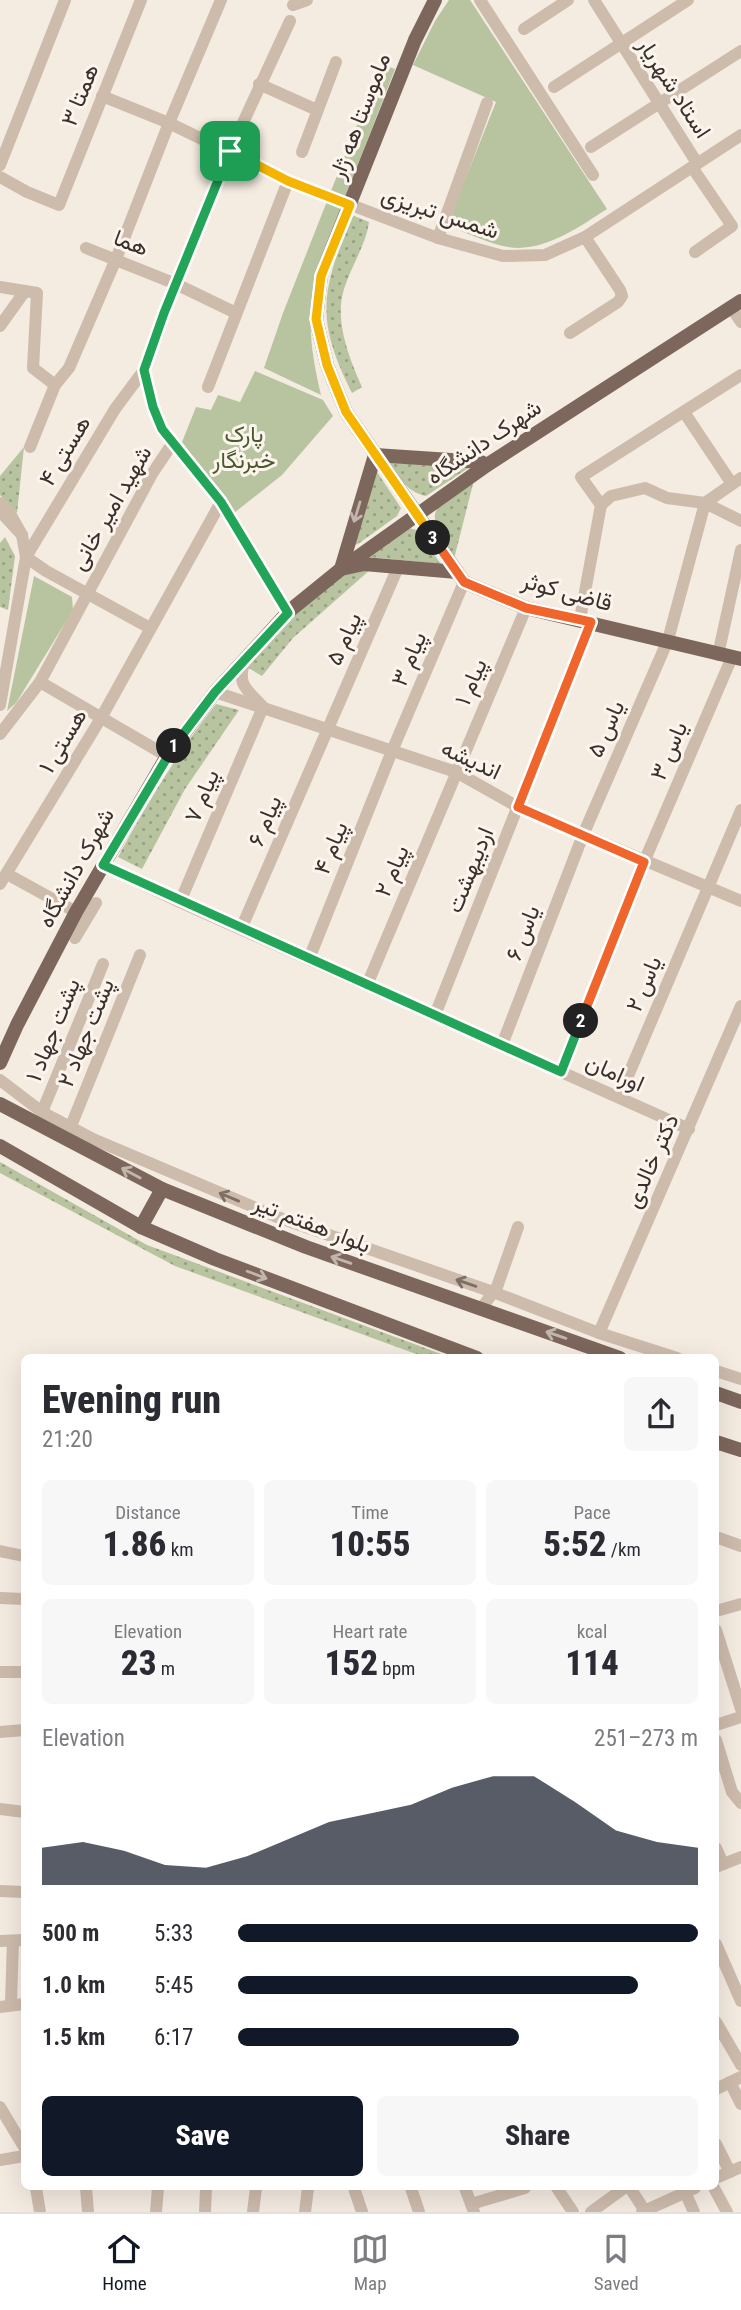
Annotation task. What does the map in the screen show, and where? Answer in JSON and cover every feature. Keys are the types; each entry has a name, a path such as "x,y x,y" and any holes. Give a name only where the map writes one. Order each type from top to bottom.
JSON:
{"main road":[{"name":"ماموستا هه ژار","path":"414,512 346,412 327,365 316,319 321,276 421,25 435,0"},
{"path":"341,565 375,455 484,463 741,292"},
{"name":"شهرک دانشگاه","path":"0,1063 74,911 103,865 164,754 286,610 341,565 484,463 736,304"},
{"path":"414,512 461,577"},
{"name":"قاضی کوثر","path":"341,565 399,565 461,577 526,608 731,657"},
{"path":"0,1044 18,1006 164,754 205,694 286,610"},
{"name":"بلوار هفتم تیر","path":"0,1104 162,1189 306,1247 609,1354"},
{"path":"0,1146 141,1227 215,1259 466,1354"},
{"path":"141,1227 162,1189"},
{"path":"719,1394 741,1402"},
{"path":"719,1443 741,1450"}],"street":[{"path":"0,165 65,0"},
{"name":"همتا ۳","path":"0,177 59,205 141,0"},
{"path":"30,447 55,385 69,368 116,259 221,0"},
{"path":"293,5 307,0"},
{"path":"480,0 593,175"},
{"path":"524,29 568,0"},
{"name":"استاد شهریار","path":"594,0 732,226 695,252"},
{"path":"554,87 688,0"},
{"name":"هستی ۴","path":"26,557 115,409 144,370 230,151 290,21"},
{"path":"591,147 741,51"},
{"path":"302,152 336,62"},
{"path":"259,84 317,110"},
{"name":"شمس تبریزی","path":"102,96 169,123 288,181 438,238 503,257 545,256 585,237 741,135"},
{"path":"438,238 487,103"},
{"path":"208,387 288,181"},
{"path":"570,334 618,302 621,296 620,290 585,237"},
{"name":"هما","path":"86,248 176,284 236,313"},
{"path":"0,287 37,293 33,368 55,385"},
{"path":"0,326 25,291"},
{"path":"736,304 741,322"},
{"path":"144,370 153,407 162,429 221,502 286,610"},
{"path":"741,375 581,477 601,505 611,496 645,488 667,498 705,503 741,521"},
{"path":"684,412 736,481 705,503"},
{"name":"شهید امیر خانی","path":"0,734 40,682 152,474 172,444"},
{"name":"هستی ۱","path":"2,879 101,718 221,502"},
{"path":"0,503 9,512 22,535 26,557 0,705"},
{"name":"یاس ۵","path":"583,835 668,640 705,503"},
{"name":"اردیبهشت","path":"435,1015 518,807 586,621 601,505"},
{"path":"0,511 22,535"},
{"name":"یاس ۳","path":"561,1072 644,862 731,657 741,550"},
{"path":"26,557 46,571 150,628"},
{"name":"پیام ۵","path":"327,730 399,565"},
{"name":"پیام ۳","path":"392,751 461,577"},
{"name":"پیام ۱","path":"456,772 526,608"},
{"path":"0,615 14,618"},
{"path":"245,660 240,676 242,684 263,707"},
{"path":"40,682 164,754"},
{"name":"اندیشه","path":"215,692 456,772 518,807 741,901"},
{"name":"پیام ۷","path":"180,902 263,707"},
{"name":"پیام ۶","path":"241,929 327,730"},
{"name":"پیام ۴","path":"309,959 392,751"},
{"name":"پیام ۲","path":"368,985 456,772"},
{"name":"یاس ۲","path":"619,1097 741,810"},
{"name":"یاس ۶","path":"502,1045 583,835"},
{"name":"اورامان","path":"103,865 180,902 689,1129"},
{"path":"2,879 74,911"},
{"path":"75,938 96,903"},
{"name":"پشت جهاد ۲","path":"71,1126 140,955"},
{"name":"پشت جهاد ۱","path":"42,1112 103,964"},
{"name":"دکتر خالدی","path":"599,1333 741,1006"},
{"path":"0,1080 42,1112 93,1139 276,1217 665,1354"},
{"path":"481,1309 493,1292 518,1227"},
{"path":"719,1372 741,1379"},
{"path":"719,1538 741,1546"},
{"path":"0,1551 21,1555"},
{"path":"0,1598 21,1599"},
{"path":"719,1601 737,1604"},
{"path":"719,1610 737,1604"},
{"path":"720,1658 741,1709"},
{"path":"0,1672 21,1672"},
{"path":"719,1724 741,1717"},
{"path":"0,1732 21,1730"},
{"path":"719,1748 741,1803"},
{"path":"0,1809 21,1812"},
{"path":"719,1865 741,1857"},
{"path":"0,1891 21,1892"},
{"path":"13,1941 17,2007"},
{"path":"719,1951 741,2001"},
{"path":"719,2027 741,2065"},
{"path":"725,2082 741,2104"},
{"path":"0,2107 21,2142"},
{"path":"719,2148 736,2170 719,2177"},
{"path":"0,2160 21,2156"},
{"path":"36,2190 40,2212"},
{"path":"86,2190 88,2212"},
{"path":"156,2212 158,2190"},
{"path":"205,2212 206,2190"},
{"path":"253,2212 256,2190"},
{"path":"305,2212 308,2190"},
{"path":"355,2190 362,2212"},
{"path":"412,2190 419,2212"},
{"path":"466,2190 472,2208 487,2193 510,2190"},
{"path":"558,2190 573,2212"},
{"path":"591,2212 621,2190"},
{"path":"632,2190 649,2211 690,2190 694,2212"},
{"path":"715,2190 727,2212"}],"green space":[{"path":"449,0 470,0 607,209 560,237 521,248 493,243 447,225 496,102 413,65"},
{"path":"381,64 395,69 320,262 313,297 312,344 321,395 264,368"},
{"path":"352,215 369,222 341,305 345,341 362,387 352,393 332,344 326,304 334,264"},
{"name":"پارک خبرنگار","path":"255,371 323,400 333,416 282,475 234,513 182,442 196,407 211,410 218,395 240,402"},
{"path":"24,447 17,513 0,495 0,476"},
{"path":"389,461 470,467 426,496 409,488"},
{"path":"375,469 401,508 397,516 358,544 351,546"},
{"path":"474,480 454,559 438,529 436,512 447,499"},
{"path":"409,528 416,530 441,564 369,557"},
{"path":"5,537 15,556 8,610 0,607 0,543"},
{"path":"371,569 293,638 262,676 247,667 279,630 347,570"},
{"path":"34,576 72,597 73,610 16,703 7,711"},
{"path":"216,704 239,710 185,789 142,869 118,857 164,778"},
{"path":"0,1162 147,1245 441,1354 416,1354 175,1266 0,1173"}],"route":[{"path":"230,151 288,181 350,205 321,276 316,319 327,365 346,412 464,582 526,608 591,622 518,807 644,862 561,1072 103,865 167,756 200,711 288,613 221,502 162,429 153,407 144,370 164,313 230,151"}]}
